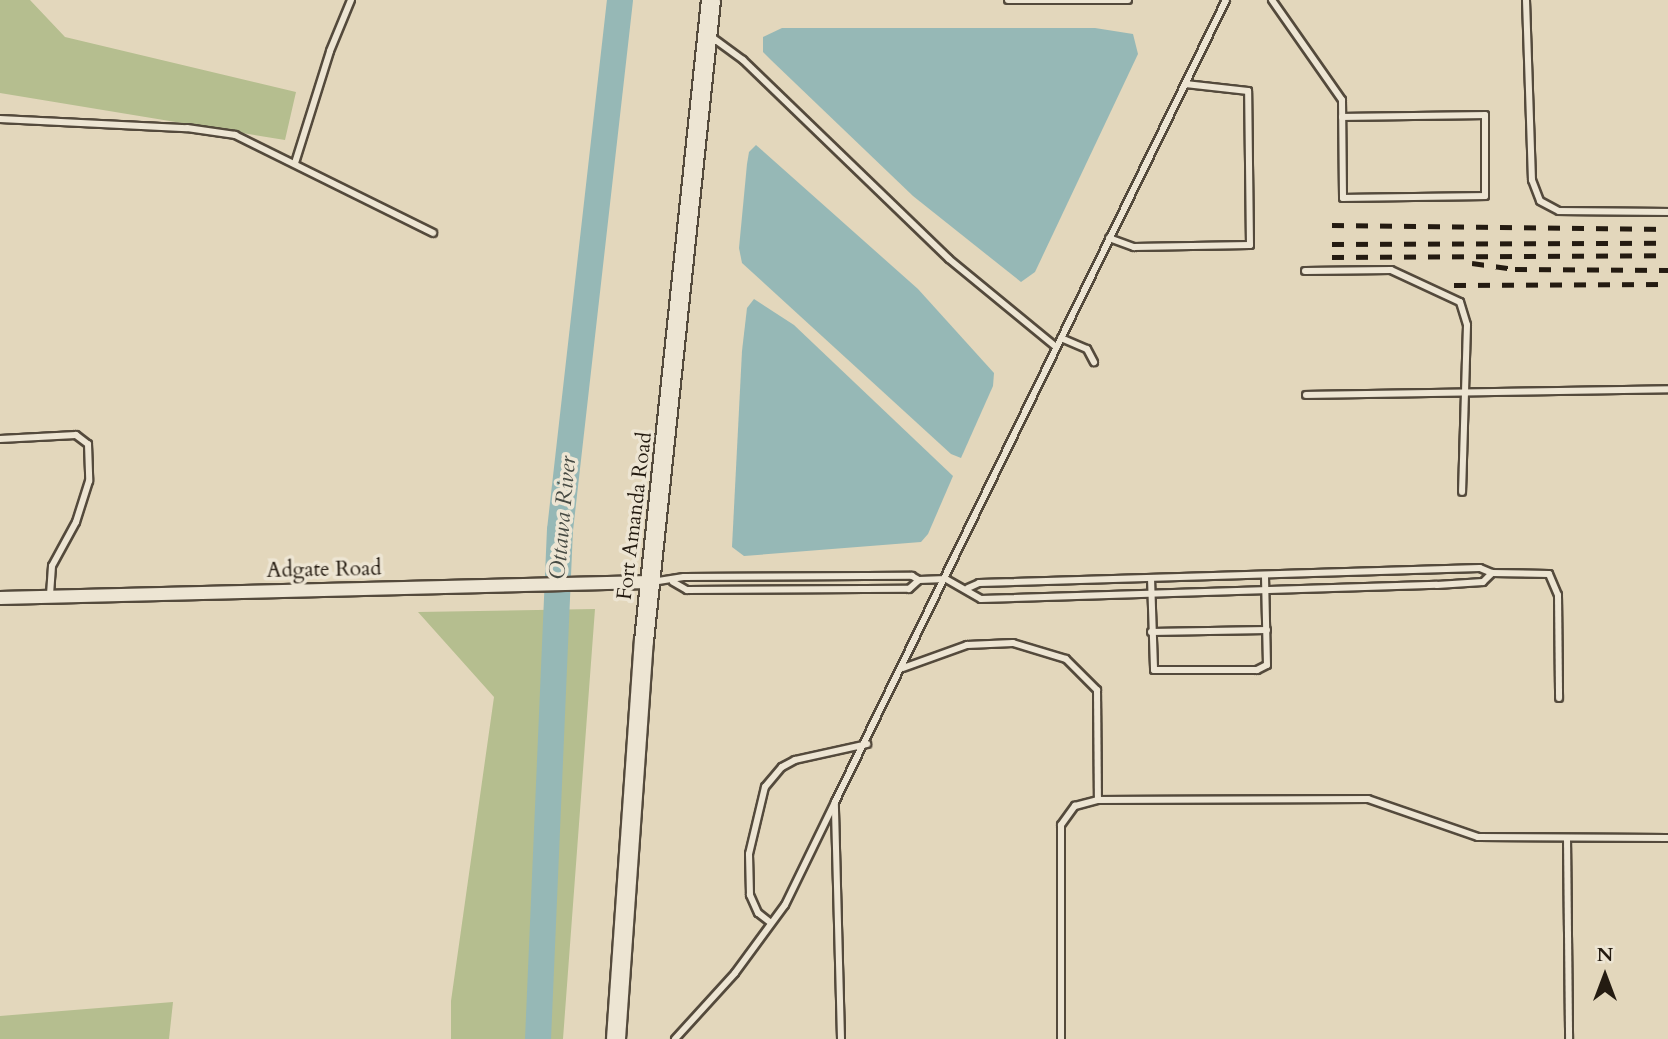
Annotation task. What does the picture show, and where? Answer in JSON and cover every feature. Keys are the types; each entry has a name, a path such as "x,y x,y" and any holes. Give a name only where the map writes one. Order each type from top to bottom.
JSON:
{"street":[{"name":"Fort Amanda Road","path":"616,1039 649,582 683,298 711,0"},
{"name":"Adgate Road","path":"0,598 649,582"}],"lane":[{"path":"295,163 330,51 351,0"},
{"path":"1008,0 1128,0"},
{"path":"674,1039 735,972 785,905 835,802 867,744 1056,347 1226,0"},
{"path":"1272,0 1342,100 1342,117 1343,198 1485,196 1485,115 1342,117"},
{"path":"1527,0 1532,180 1540,201 1559,211 1668,212"},
{"path":"707,34 743,60 949,259 1056,347"},
{"path":"1109,238 1134,247 1250,245 1248,91 1185,84"},
{"path":"0,119 214,130 295,163 433,233"},
{"path":"1305,271 1391,270 1460,302 1467,325 1462,492"},
{"path":"1061,338 1087,349 1094,362"},
{"path":"1306,395 1668,389"},
{"path":"0,439 76,435 88,444 89,481 76,522 52,566 50,597"},
{"path":"968,588 979,583 1480,568 1492,573 1549,574 1555,583 1559,698"},
{"path":"649,582 673,582 684,577 912,576 919,580 946,579 968,588 981,599 1483,582 1492,573"},
{"path":"1151,578 1154,670 1244,670 1268,665 1265,575"},
{"path":"673,582 687,590 909,589 919,580"},
{"path":"1151,632 1267,630"},
{"path":"903,668 967,645 1013,642 1066,659 1097,690 1098,800"},
{"path":"771,923 758,914 750,895 749,854 765,787 782,767 795,760 867,744"},
{"path":"1061,1039 1061,825 1075,806 1098,800 1368,799 1478,837 1668,838"},
{"path":"835,802 841,1039"},
{"path":"1567,838 1569,1039"}],"green space":[{"path":"0,0 30,0 65,37 296,92 285,140 0,93"},
{"path":"595,609 563,1039 451,1039 451,1001 494,697 418,612"},
{"path":"173,1002 169,1039 0,1039 0,1016"}],"water":[{"path":"782,28 1095,28 1133,34 1138,54 1035,272 1021,282 913,196 763,52 763,37"},
{"path":"756,145 918,289 994,373 993,386 961,458 951,454 742,263 739,248 747,164 749,152"},
{"path":"754,299 794,325 953,476 928,534 921,542 744,556 732,547 742,351 747,308"}],"waterway":[{"name":"Ottawa River","path":"538,1039 560,530 620,0"}],"railway":[{"path":"1332,225 1668,229"},
{"path":"1332,244 1668,243"},
{"path":"1332,257 1668,255"},
{"path":"1472,263 1515,269 1668,270"},
{"path":"1454,285 1668,284"}]}
